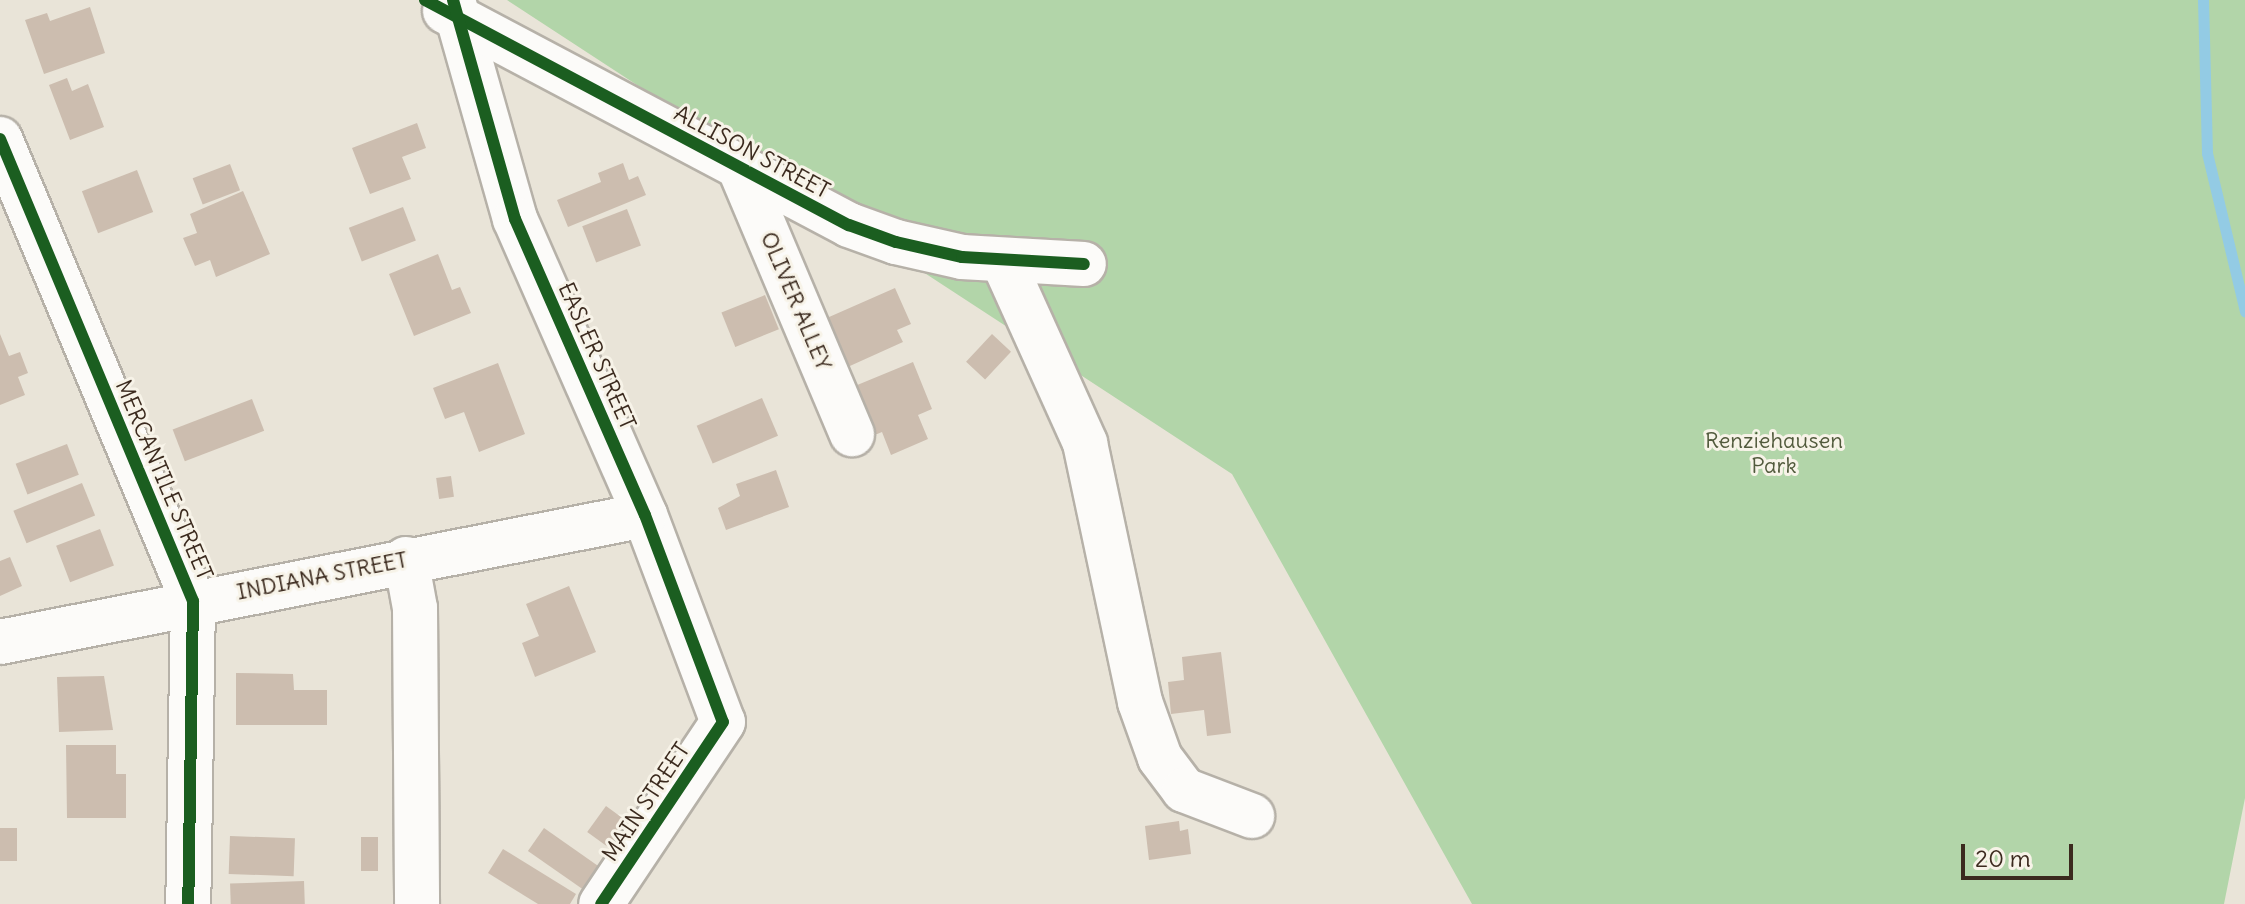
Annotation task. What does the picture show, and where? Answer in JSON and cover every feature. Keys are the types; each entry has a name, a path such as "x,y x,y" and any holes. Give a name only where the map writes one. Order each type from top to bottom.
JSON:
{"street":[{"name":"ALLISON STREET","path":"446,6 740,169 849,225 896,242 1003,261 1084,264"},
{"name":"EASLER STREET","path":"446,6 515,219 645,515 723,722"},
{"name":"MERCANTILE STREET","path":"0,139 193,601 188,904"},
{"name":"OLIVER ALLEY","path":"740,169 852,434"},
{"path":"1003,261 1085,443 1140,702 1160,758 1184,790 1252,816"},
{"name":"INDIANA STREET","path":"0,642 406,559 645,515"},
{"path":"406,559 415,608 417,904"},
{"name":"MAIN STREET","path":"601,904 723,722"}],"green space":[{"name":"Renziehausen Park","path":"507,0 2245,0 2245,798 2224,904 1472,904 1232,474"}],"building":[{"path":"90,7 105,53 44,74 25,20 47,13 50,21"},
{"path":"67,78 72,91 88,84 104,127 70,140 49,85"},
{"path":"417,123 426,148 402,157 411,179 370,194 352,148"},
{"path":"623,163 629,180 638,176 646,195 568,227 557,200 601,182 598,173"},
{"path":"230,164 240,190 203,204 193,178"},
{"path":"137,170 153,212 98,233 82,191"},
{"path":"243,191 270,254 216,277 210,260 195,266 183,238 197,233 190,214"},
{"path":"403,207 416,241 362,261 349,228"},
{"path":"627,209 641,245 596,263 582,226"},
{"path":"438,254 452,290 460,287 471,313 414,336 389,274"},
{"path":"895,288 911,324 897,330 903,342 841,370 820,321"},
{"path":"765,295 779,329 735,347 721,313"},
{"path":"0,334 9,356 20,352 28,373 18,377 25,395 0,405"},
{"path":"992,334 1011,352 985,380 966,362"},
{"path":"913,362 932,409 918,415 928,439 891,455 882,432 870,437 850,388"},
{"path":"498,363 525,434 479,452 464,412 445,419 433,388"},
{"path":"762,398 778,436 713,463 697,426"},
{"path":"252,399 264,431 185,461 173,429"},
{"path":"67,444 79,475 27,495 16,464"},
{"path":"776,470 789,507 726,530 718,508 740,496 736,484"},
{"path":"451,476 454,497 439,499 436,478"},
{"path":"82,483 95,515 26,543 13,511"},
{"path":"100,529 114,565 70,582 56,546"},
{"path":"10,557 22,586 0,596 0,561"},
{"path":"569,586 596,652 535,677 522,643 539,636 526,604"},
{"path":"1221,652 1231,733 1207,736 1204,710 1171,714 1168,682 1184,680 1182,657"},
{"path":"236,673 293,674 294,690 327,690 327,725 236,725"},
{"path":"104,676 113,730 59,732 57,677"},
{"path":"66,745 116,745 116,774 126,774 126,818 67,818"},
{"path":"606,806 635,827 616,853 587,832"},
{"path":"1179,821 1180,831 1188,829 1191,854 1149,860 1145,826"},
{"path":"0,828 17,828 17,861 0,861"},
{"path":"544,828 599,866 583,889 528,851"},
{"path":"230,836 295,838 294,876 229,874"},
{"path":"361,837 378,837 378,871 361,871"},
{"path":"503,849 576,894 570,904 538,904 488,873"},
{"path":"304,881 305,904 231,904 230,884"}],"waterway":[{"path":"2203,0 2207,153 2245,311"}],"cycle path":[{"path":"425,0 849,225 896,242 962,257 1084,264"},
{"path":"453,0 515,219 645,515 723,722 601,904"},
{"path":"0,139 193,601 188,904"}]}
